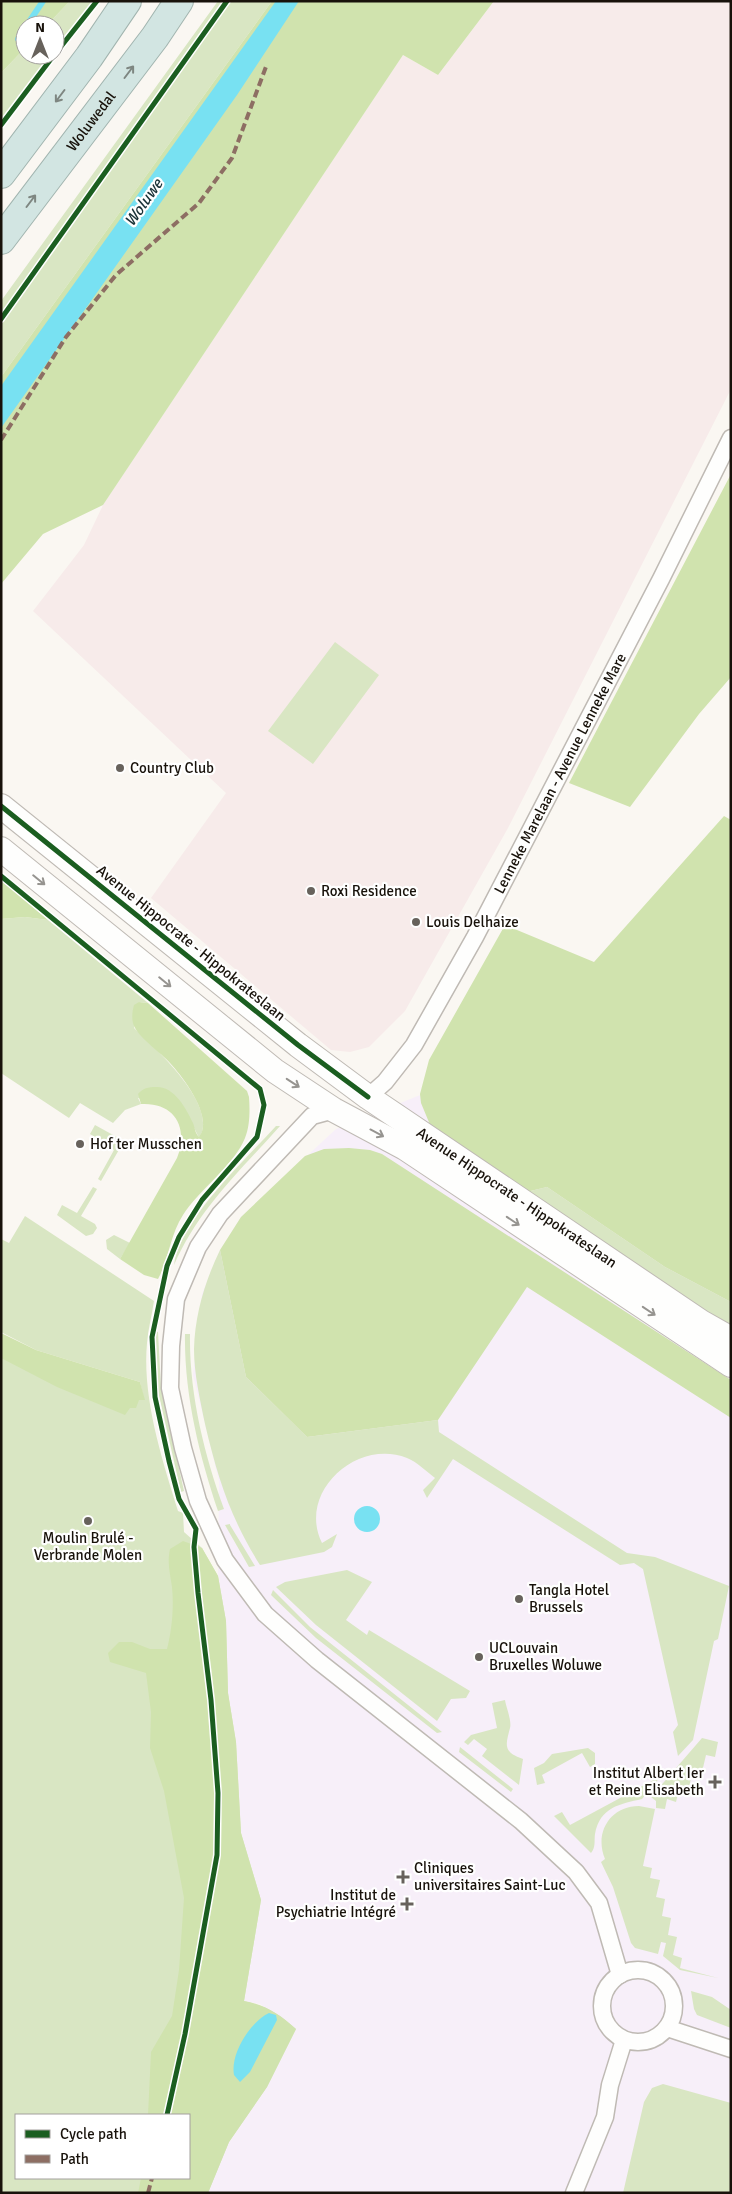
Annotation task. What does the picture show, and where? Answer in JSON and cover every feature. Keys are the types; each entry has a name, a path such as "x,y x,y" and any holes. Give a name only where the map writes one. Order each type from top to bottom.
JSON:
{"highway":[{"path":"1,174 89,56 127,1"},
{"name":"Woluwedal","path":"1,240 155,36 179,1"}],"street":[{"name":"Lenneke Marelaan - Avenue Lenneke Mare","path":"368,1097 385,1082 409,1052 475,936 661,579 731,438"},
{"name":"Avenue Hippocrate - Hippokrateslaan","path":"1,806 298,1045 368,1097 701,1322 731,1340"},
{"name":"Avenue Hippocrate - Hippokrateslaan","path":"1,849 276,1072 334,1110 404,1148 731,1365"},
{"path":"368,1097 312,1116 220,1214 198,1248 176,1299 171,1346 170,1388 183,1448 198,1501 225,1560 265,1614 317,1660 521,1821 576,1872 599,1903 620,1975"},
{"path":"631,1970 644,1970 655,1974 665,1982 671,1992 674,2005 672,2017 667,2028 652,2039 643,2042 624,2040 607,2025 602,2014 604,1991 620,1975 631,1970"},
{"path":"667,2028 731,2049"},
{"path":"574,2193 604,2117 610,2085 624,2040"}],"shaded area":[{"path":"494,1 731,1 731,389 508,828 405,1011 369,1047 350,1052 331,1050 151,898 226,793 33,611 84,545 103,505 403,55 438,75"},
{"name":"UCLouvain Bruxelles Woluwe","path":"430,1091 731,1264 731,2193 208,2193 229,2142 267,2087 296,2029 260,2004 244,2001 261,1900 241,1833 236,1742 228,1693 226,1621 218,1576 219,1481 193,1375 202,1294 220,1250 241,1217 336,1129"}],"green space":[{"path":"1,1 70,1 57,15 15,15 15,58 1,73"},
{"path":"70,1 94,1 65,37 65,15 57,15"},
{"path":"218,1 272,1 1,377 1,301"},
{"path":"272,1 494,1 438,75 403,55 103,505 43,534 1,584 1,377"},
{"path":"15,58 15,65 42,65 1,120 1,73"},
{"path":"731,474 731,677 699,714 630,807 569,783"},
{"path":"335,642 379,675 313,764 268,731"},
{"path":"724,816 731,820 731,1302 665,1267 547,1187 518,1194 433,1132 421,1103 420,1094 429,1060 505,925 594,962"},
{"path":"1,880 48,920 25,917 1,919"},
{"path":"25,917 48,920 148,1003 139,1002 134,1028 169,1063 193,1094 201,1110 203,1125 199,1138 186,1111 138,1098 141,1104 125,1110 113,1123 80,1103 69,1118 1,1073 1,919"},
{"path":"139,1002 148,1003 247,1091 250,1107 248,1128 240,1148 183,1215 175,1231 158,1279 144,1275 120,1259 177,1158 181,1137 180,1127 176,1119 163,1107 141,1104 138,1094 144,1089 156,1087 168,1090 174,1094 190,1117 199,1137 203,1129 203,1120 195,1098 183,1078 135,1028 132,1019 133,1011 134,1005"},
{"path":"95,1125 124,1141 101,1181 98,1179 114,1150 90,1134"},
{"path":"276,1126 280,1126 208,1208 195,1226 174,1265 179,1248 188,1229 201,1210 232,1173"},
{"path":"349,1148 370,1150 382,1154 731,1380 731,1418 527,1287 438,1420 307,1437 246,1377 220,1250 241,1217 305,1156 324,1149"},
{"path":"93,1187 97,1189 81,1216 95,1224 97,1228 93,1234 86,1236 57,1215 62,1205 77,1213"},
{"path":"547,1187 665,1267 731,1302 731,1331 518,1194"},
{"path":"25,1216 154,1301 146,1364 150,1407 178,1511 183,1513 184,1532 202,1548 218,1576 226,1621 228,1693 236,1742 241,1833 261,1900 244,2001 272,2011 296,2029 267,2087 229,2142 208,2193 1,2193 1,1343 144,1400 140,1382 36,1350 1,1332 1,1239 9,1243"},
{"path":"114,1235 130,1243 120,1259 107,1249 106,1240"},
{"path":"220,1250 246,1377 307,1437 438,1420 439,1432 627,1553 655,1557 729,1586 718,1639 714,1641 693,1740 678,1756 673,1732 678,1725 643,1569 634,1563 620,1565 453,1459 427,1498 423,1490 435,1478 418,1464 407,1458 388,1454 369,1456 351,1463 336,1474 324,1489 318,1506 316,1524 322,1543 337,1534 332,1547 324,1552 260,1565 233,1514 220,1480 205,1424 196,1377 194,1349 196,1323 205,1286"},
{"path":"155,1331 158,1332 161,1388 184,1491 181,1492 158,1391"},
{"path":"1,1333 36,1350 140,1382 145,1400 139,1400 136,1408 130,1408 125,1415 57,1387 1,1358"},
{"path":"185,1334 190,1334 192,1378 199,1423 210,1467 224,1509 218,1511 194,1424 187,1379"},
{"path":"230,1524 255,1566 249,1567 225,1525"},
{"path":"183,1541 202,1548 218,1576 226,1621 228,1693 236,1742 241,1833 261,1900 244,2001 272,2011 296,2029 267,2087 229,2142 208,2193 138,2193 141,2179 190,2179 190,2114 148,2114 151,2052 172,2016 179,1970 184,1898 164,1791 150,1748 151,1712 146,1673 110,1662 108,1653 119,1642 132,1642 150,1649 167,1649 173,1610 169,1563 170,1549"},
{"path":"347,1570 372,1582 346,1620 367,1635 369,1630 470,1691 466,1698 451,1699 437,1721 316,1625 276,1587 285,1582"},
{"path":"273,1590 310,1627 442,1732 437,1733 316,1638 271,1595"},
{"path":"505,1700 510,1718 507,1747 516,1756 523,1759 519,1785 482,1756 487,1749 474,1739 468,1745 464,1742 471,1735 497,1728 492,1703"},
{"path":"702,1738 718,1742 715,1757 706,1755 702,1772 693,1770 689,1787 680,1785 676,1802 667,1799 665,1809 656,1808 656,1801 651,1797"},
{"path":"460,1747 513,1789 511,1792 459,1752"},
{"path":"588,1748 595,1753 595,1764 590,1767 582,1753 542,1775 545,1783 537,1785 534,1768 544,1763 552,1754"},
{"path":"661,1776 642,1799 619,1805 606,1812 598,1825 591,1853 554,1816 562,1812 570,1825"},
{"path":"639,1806 655,1809 643,1866 652,1868 650,1878 660,1880 656,1897 665,1899 662,1916 671,1918 668,1935 677,1937 673,1955 682,1958 680,1968 718,1978 680,1970 663,1956 666,1943 661,1942 658,1954 635,1948 631,1943 613,1887 601,1862 605,1859 602,1840 603,1831 613,1816 629,1807"},
{"path":"691,1991 712,1997 731,2010 731,2028 697,2015"},
{"path":"663,2084 731,2103 731,2193 623,2193 644,2102 652,2088"}],"water":[{"name":"Woluwe","path":"276,1 299,1 237,95 1,428 1,386"},
{"path":"367,1506 376,1510 380,1519 376,1528 367,1532 358,1528 354,1519 358,1510"},
{"path":"269,2013 276,2015 277,2020 250,2072 240,2082 234,2075 235,2058 238,2049 255,2024"}],"waterway":[{"path":"34,15 43,1"}],"marked path":[{"path":"1,440 66,337 116,275 199,203 232,158 267,64"},
{"path":"148,2193 152,2179"}],"cycle path":[{"path":"65,41 97,1"},
{"path":"1,319 227,1"},
{"path":"1,125 46,65"},
{"path":"1,806 298,1045 368,1097"},
{"path":"1,876 260,1089 264,1105 257,1137 202,1200 179,1237 167,1266 152,1337 155,1397 169,1461 179,1499 196,1529 194,1547 211,1700 218,1793 217,1855 185,2034 167,2114"}],"place":[{"name":"Country Club","path":"120,768"},
{"name":"Roxi Residence","path":"311,891"},
{"name":"Louis Delhaize","path":"416,922"},
{"name":"Hof ter Musschen","path":"80,1144"},
{"name":"Moulin Brulé - Verbrande Molen","path":"88,1521"},
{"name":"Tangla Hotel Brussels","path":"519,1599"},
{"name":"UCLouvain Bruxelles Woluwe","path":"479,1657"},
{"name":"Institut Albert Ier et Reine Elisabeth","path":"715,1782"},
{"name":"Cliniques universitaires Saint-Luc","path":"403,1877"},
{"name":"Institut de Psychiatrie Intégré","path":"407,1904"}]}
